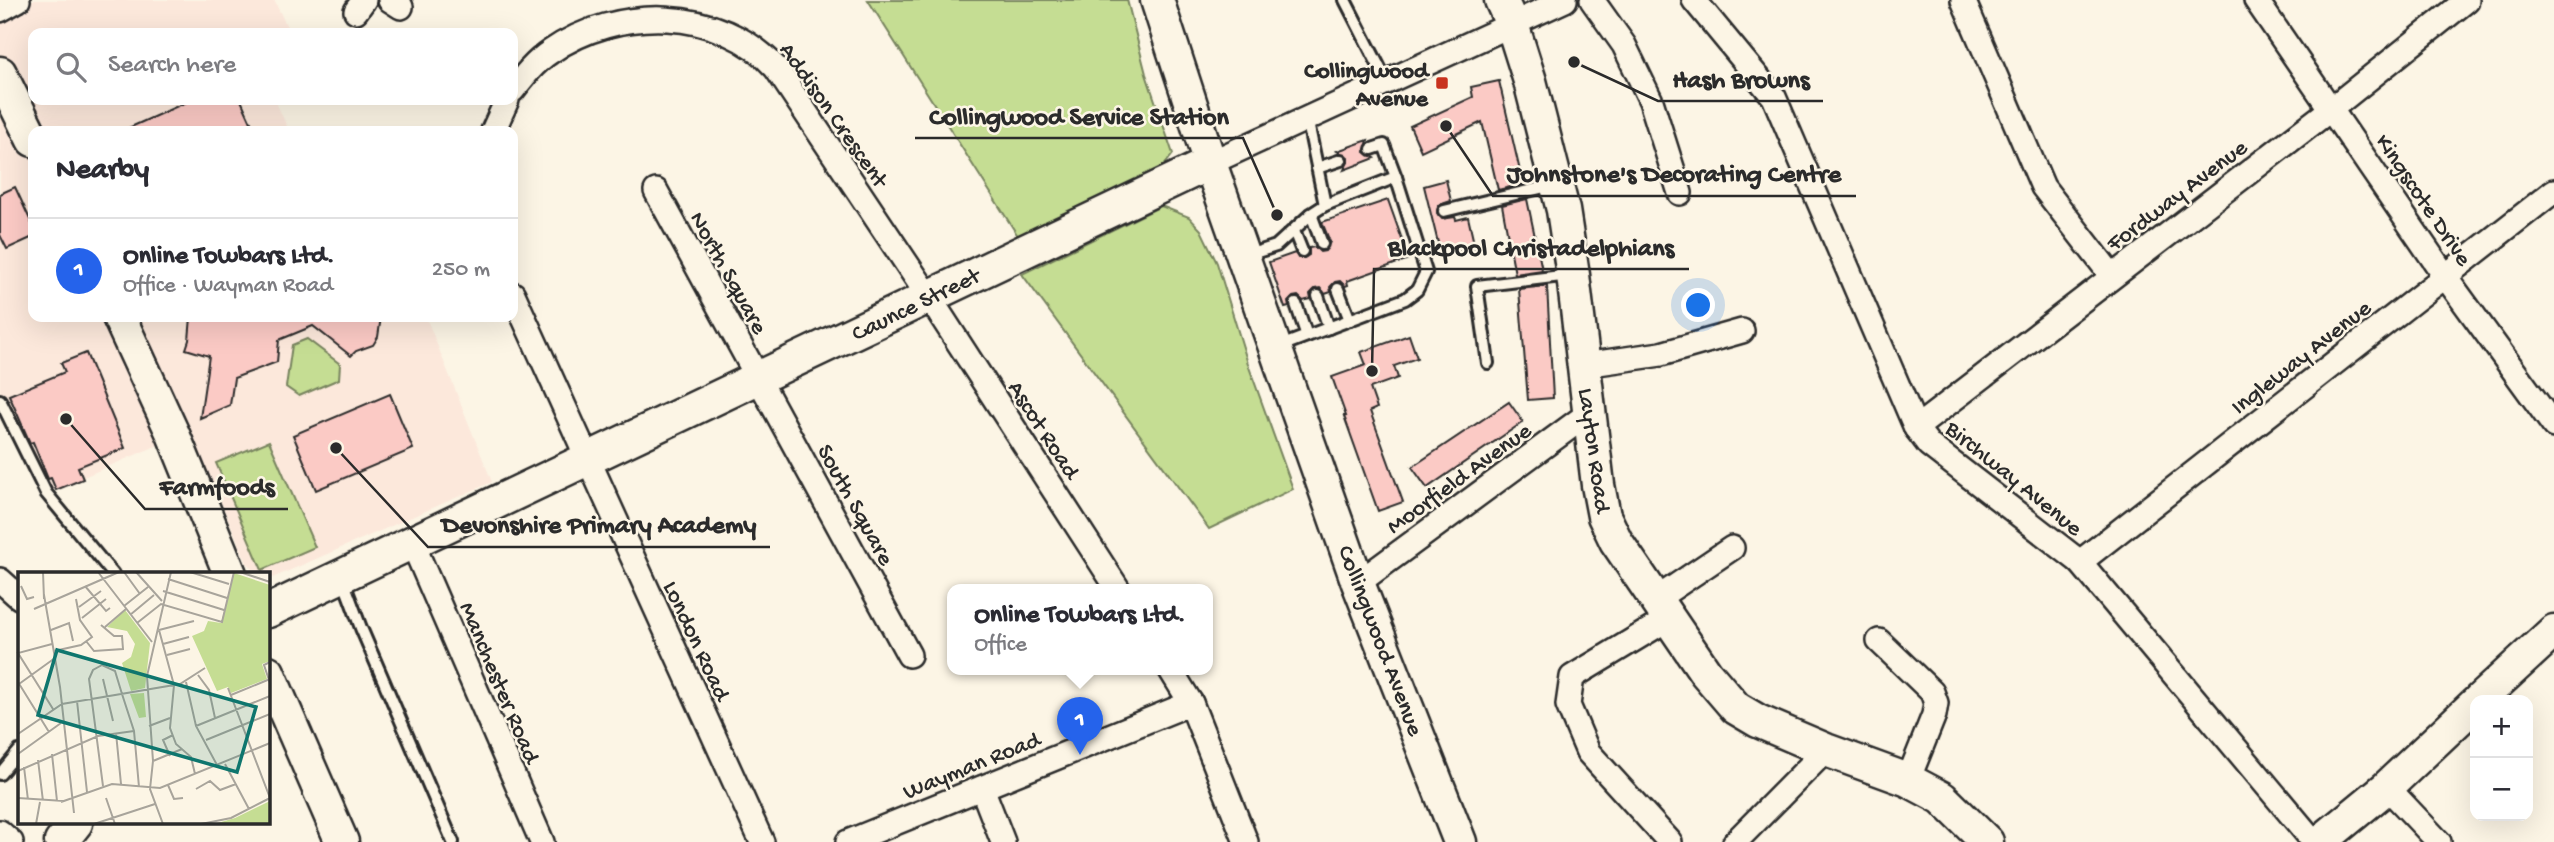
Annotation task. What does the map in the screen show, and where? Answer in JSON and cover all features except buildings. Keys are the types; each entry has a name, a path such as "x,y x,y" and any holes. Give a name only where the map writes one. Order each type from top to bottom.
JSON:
{"street":[{"path":"0,9 18,0"},
{"name":"Collingwood Avenue","path":"1157,0 1210,163 1358,583 1460,842"},
{"name":"Caunce Street","path":"270,610 1210,163 1387,82 1507,12 1565,0"},
{"path":"1592,0 1624,45 1651,101 1680,193"},
{"name":"Birchway Avenue","path":"1694,0 1774,97 1916,428 1929,445 2080,562 2314,842"},
{"path":"1963,0 2043,187 2112,276"},
{"name":"Kingscote Drive","path":"2256,0 2445,276 2554,426"},
{"name":"Fordway Avenue","path":"1916,428 2331,109 2467,0"},
{"name":"Layton Road","path":"1507,12 1557,184 1573,275 1604,516 1616,541 1706,673 1736,708 1758,721 1908,780 1942,798 1987,842"},
{"name":"Addison Crescent","path":"518,83 529,69 550,51 596,28 621,22 673,19 698,22 742,39 761,51 776,68 929,297"},
{"path":"4,96 28,132"},
{"path":"496,126 505,105"},
{"name":"North Square","path":"656,191 758,379"},
{"name":"Ingleway Avenue","path":"2080,562 2554,191"},
{"name":"Ascot Road","path":"929,297 1115,584"},
{"path":"518,305 586,460"},
{"path":"121,322 177,443 229,572"},
{"path":"1584,365 1661,354 1742,331"},
{"name":"South Square","path":"758,379 909,655"},
{"name":"Moorfield Avenue","path":"1358,583 1589,413"},
{"name":"London Road","path":"586,460 762,842"},
{"name":"Manchester Road","path":"412,542 542,842"},
{"path":"1670,842 1588,752 1568,705 1572,677 1662,609 1732,548"},
{"path":"0,580 18,596"},
{"path":"2484,695 2554,631"},
{"path":"1879,641 1932,692 1936,704 1908,780"},
{"path":"1174,675 1191,703 1246,842"},
{"path":"270,677 342,842"},
{"name":"Wayman Road","path":"848,842 882,836 982,788 1191,703"},
{"path":"2320,842 2387,787 2470,709"},
{"path":"1735,842 1826,750"},
{"path":"2387,787 2439,842"},
{"path":"982,788 1003,842"},
{"path":"61,842 75,824"},
{"path":"0,832 11,842"}],"lane":[{"path":"1345,0 1387,82"},
{"path":"1307,118 1325,205"},
{"path":"1275,348 1405,299 1417,290 1426,272 1384,145 1371,149"},
{"path":"1317,168 1341,160"},
{"path":"1243,257 1276,246 1325,205 1395,177"},
{"path":"1444,211 1557,184"},
{"path":"1311,214 1322,244"},
{"path":"1294,231 1302,251"},
{"path":"1276,246 1280,258"},
{"path":"1488,363 1477,286 1573,275"},
{"path":"1338,289 1350,320"},
{"path":"1318,296 1329,328"},
{"path":"1296,304 1307,337"},
{"path":"0,400 46,493 111,572"},
{"path":"341,576 453,842"},
{"path":"0,774 18,752"}],"shaded area":[{"path":"29,0 274,0 288,28 28,28 28,105 277,105 287,126 28,126 28,322 120,322 175,438 46,493 0,401 0,15"},
{"path":"140,322 428,322 492,482 270,579 270,572 254,572 247,563 212,481 190,441"}],"green space":[{"path":"868,0 1127,0 1146,74 1173,154 1163,167 1018,236"},
{"path":"1161,206 1189,217 1201,230 1217,263 1249,367 1293,489 1209,529 1022,274"},
{"path":"307,339 340,364 339,379 299,396 286,387 292,345"},
{"path":"269,441 315,547 262,570 216,463"}],"place":[{"name":"Hash Browns","path":"1574,62"},
{"name":"Collingwood Avenue","path":"1442,83"},
{"name":"Johnstone's Decorating Centre","path":"1446,126"},
{"name":"Collingwood Service Station","path":"1277,215"},
{"name":"Blackpool Christadelphians","path":"1372,371"},
{"name":"Farmfoods","path":"66,419"},
{"name":"Devonshire Primary Academy","path":"336,448"},
{"name":"Online Towbars Ltd.","path":"1080,755"}]}
